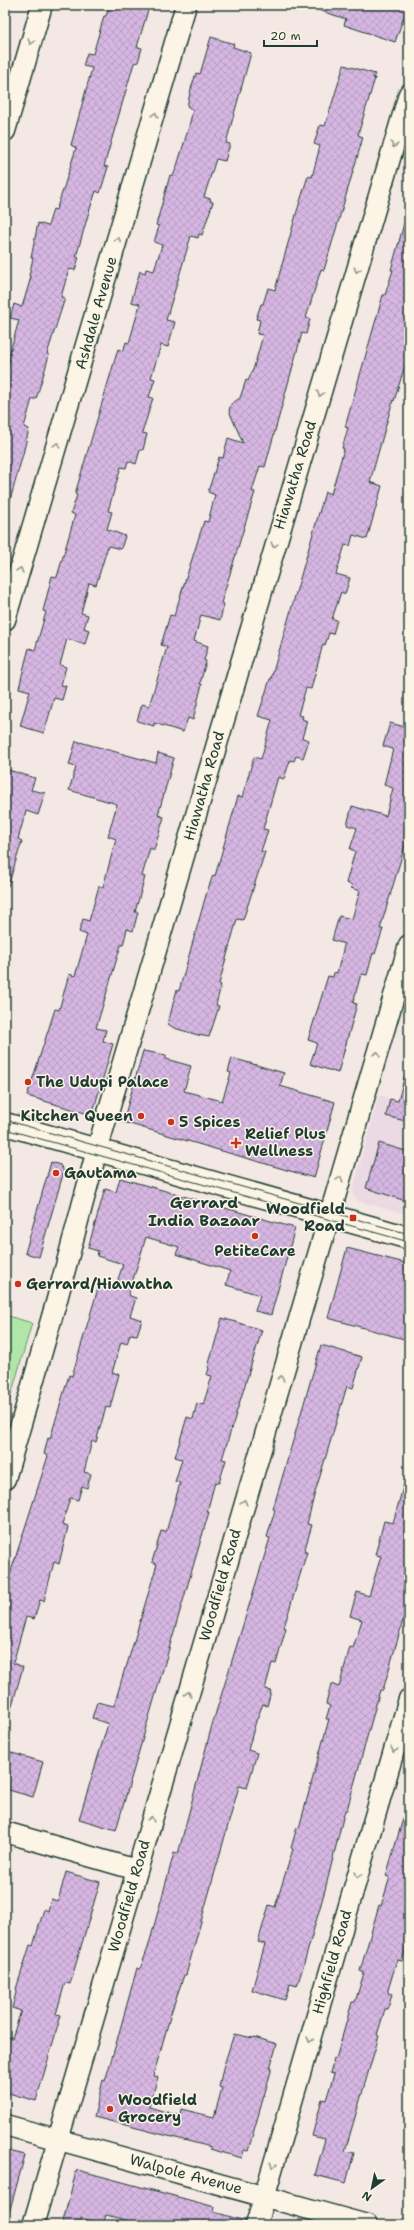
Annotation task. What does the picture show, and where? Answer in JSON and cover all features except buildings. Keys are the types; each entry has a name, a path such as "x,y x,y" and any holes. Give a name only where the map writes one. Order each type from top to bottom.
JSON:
{"main road":[{"path":"5,1124 409,1238"}],"street":[{"path":"5,131 42,5"},
{"name":"Ashdale Avenue","path":"5,620 171,61 186,5"},
{"name":"Hiawatha Road","path":"5,1479 56,1303 97,1150 409,94"},
{"name":"Woodfield Road","path":"33,2225 328,1216 409,945"},
{"name":"Highfield Road","path":"256,2225 409,1699"},
{"path":"5,1832 137,1870"},
{"name":"Walpole Avenue","path":"5,2124 264,2195 367,2225"}],"shaded area":[{"path":"379,1095 409,1105 409,1215 358,1201 352,1193"}],"green space":[{"path":"5,1315 32,1323 5,1416"}],"tram line":[{"path":"5,1120 409,1234"},
{"path":"5,1129 409,1242"}],"place":[{"name":"The Udupi Palace","path":"28,1082"},
{"name":"Kitchen Queen","path":"141,1116"},
{"name":"5 Spices","path":"171,1122"},
{"name":"Relief Plus Wellness","path":"236,1143"},
{"name":"Gautama","path":"56,1173"},
{"name":"Woodfield Road","path":"353,1218"},
{"name":"PetiteCare","path":"255,1236"},
{"name":"Gerrard/Hiawatha","path":"18,1284"},
{"name":"Woodfield Grocery","path":"110,2109"}],"district":[{"name":"Gerrard India Bazaar","path":"204,1211"}]}
